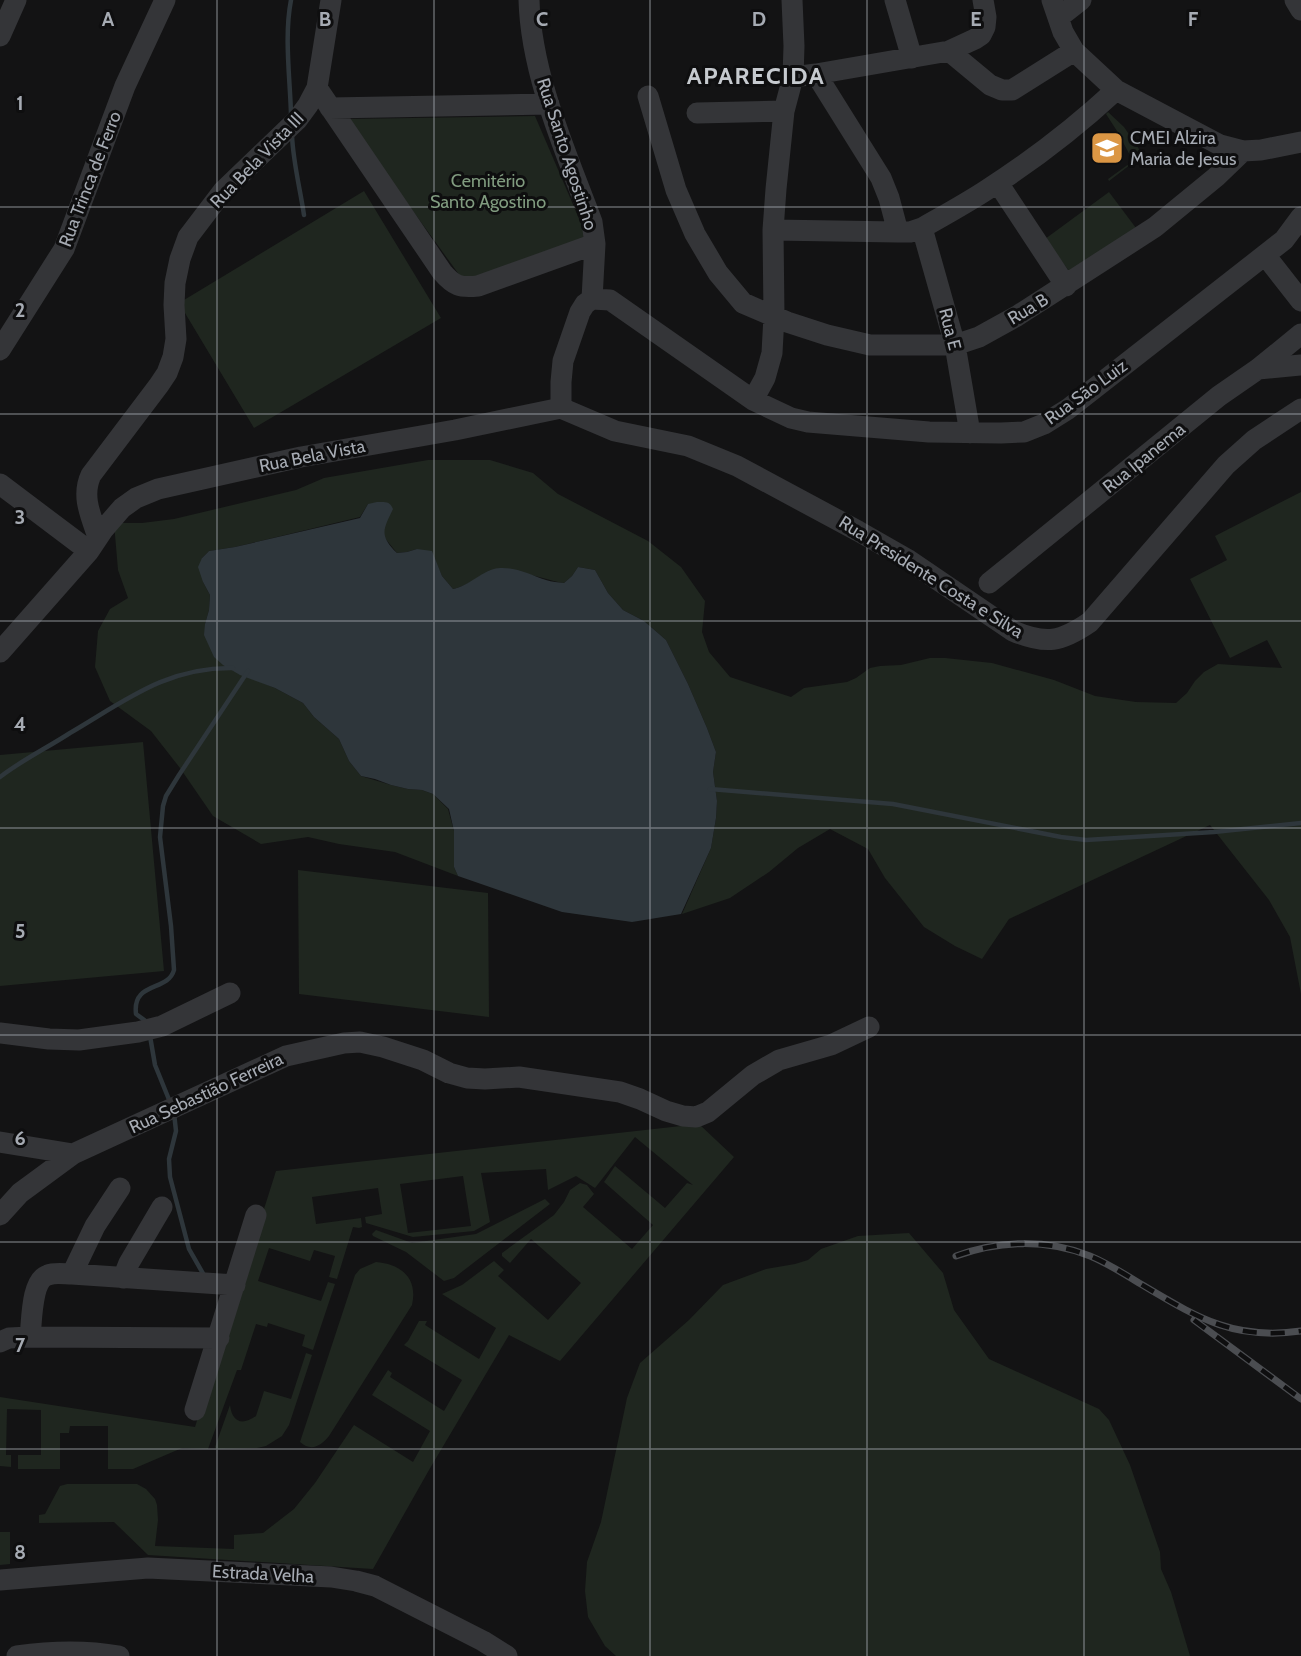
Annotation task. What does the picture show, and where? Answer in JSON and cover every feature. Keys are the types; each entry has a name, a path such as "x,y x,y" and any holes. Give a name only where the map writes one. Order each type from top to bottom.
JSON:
{"street":[{"path":"0,36 16,0"},
{"name":"Rua Trinca de Ferro","path":"0,350 64,249 125,86 165,0"},
{"name":"Rua Bela Vista III","path":"93,544 86,501 87,484 91,475 167,373 176,339 175,283 180,258 188,237 223,191 297,120 308,105 317,88 331,0"},
{"name":"Rua Santo Agostinho","path":"528,0 529,24 549,104 592,222 595,244 592,299"},
{"path":"561,408 563,361 580,312 592,299 610,300 753,400 765,378 771,353 774,316 773,230 776,189 784,111 793,77 792,0"},
{"path":"895,0 912,58"},
{"path":"1081,0 1055,9 1063,32 1074,51 1116,90 1220,145 1243,151 1301,142"},
{"path":"1294,0 1301,10"},
{"path":"793,77 949,51 981,35 985,27 985,9"},
{"path":"949,51 990,85 1002,90 1012,90 1074,51"},
{"path":"816,74 881,178 898,232"},
{"path":"317,88 451,282 464,288 478,286 595,244"},
{"path":"773,230 910,232 921,228 998,183 1090,114 1116,90"},
{"name":"Rua B","path":"648,96 676,190 695,234 718,273 743,303 787,322 827,335 870,345 955,345 979,337 1066,286 1155,227 1216,177 1243,151"},
{"path":"330,108 549,104"},
{"path":"697,113 784,111"},
{"path":"998,183 1066,286"},
{"name":"Rua São Luiz","path":"753,400 791,418 808,422 929,432 1024,432 1044,424 1068,409 1284,240 1301,217"},
{"name":"Rua E","path":"921,228 955,345 970,433"},
{"path":"1265,255 1301,301"},
{"name":"Rua Ipanema","path":"989,583 1219,396 1258,369 1301,334"},
{"path":"1258,369 1301,365"},
{"name":"Rua Bela Vista","path":"0,652 122,508 136,498 158,489 301,457 455,430 561,408"},
{"name":"Rua Presidente Costa e Silva","path":"561,408 615,431 688,446 737,466 907,559 1013,631 1031,638 1055,640 1072,634 1090,622 1226,465 1254,441 1301,410"},
{"path":"0,484 93,544"},
{"path":"0,1034 79,1040 138,1032 162,1026 230,993"},
{"name":"Rua Sebastião Ferreira","path":"0,1215 20,1193 73,1154 286,1056 344,1043 360,1042 383,1047 467,1078 519,1077 620,1092 683,1116 696,1117 708,1112 753,1075 779,1060 831,1044 869,1027"},
{"path":"0,1142 73,1154"},
{"path":"72,1274 95,1226 120,1188"},
{"path":"123,1278 129,1263 162,1207"},
{"path":"195,1410 256,1215"},
{"path":"30,1337 36,1290 39,1281 45,1275 72,1274 235,1285"},
{"path":"0,1342 9,1338 30,1337 219,1338"},
{"name":"Estrada Velha","path":"0,1580 148,1568 331,1577 375,1586 483,1641 507,1656"},
{"path":"25,1655 59,1651 119,1656"}],"green space":[{"path":"1108,112 1124,127 1143,155 1109,181 1108,179 1133,161 1106,114"},
{"name":"Cemitério Santo Agostino","path":"535,116 590,244 471,291 346,119"},
{"path":"364,191 441,318 254,428 179,303"},
{"path":"1109,192 1139,232 1075,279 1045,239"},
{"path":"428,460 490,460 533,473 558,494 648,541 681,567 705,601 702,632 709,652 730,677 791,697 804,688 847,682 870,668 901,665 930,658 992,663 1054,680 1095,696 1136,702 1176,703 1204,672 1218,664 1282,668 1267,640 1230,658 1190,579 1227,560 1215,536 1301,492 1301,994 1290,937 1269,900 1210,825 1009,919 982,959 924,927 885,878 868,849 830,829 798,848 769,872 730,898 682,914 711,848 717,801 713,772 716,752 688,684 666,640 644,621 623,610 608,593 595,570 578,567 564,583 496,569 453,589 442,576 435,560 417,549 397,553 384,537 384,528 368,504 360,517 235,547 209,551 202,558 203,582 210,595 205,624 258,681 303,703 314,717 339,739 349,761 361,776 433,794 448,809 454,831 454,867 458,876 395,852 308,837 261,844 213,816 151,731 110,701 95,667 98,631 110,609 128,598 118,570 114,523 142,523 174,519 296,490 324,478"},
{"path":"143,742 164,971 0,986 0,755"},
{"path":"298,870 488,893 489,1017 299,994"},
{"path":"699,1124 734,1157 560,1361 509,1335 373,1569 148,1555 114,1522 39,1523 39,1515 45,1514 60,1486 67,1484 137,1484 146,1489 157,1505 155,1546 234,1549 234,1535 263,1533 294,1509 315,1483 354,1425 413,1462 430,1431 372,1395 388,1370 392,1373 390,1377 444,1411 462,1380 404,1345 419,1321 427,1321 425,1325 479,1359 496,1328 442,1294 462,1285 494,1261 504,1270 498,1276 548,1320 581,1283 531,1239 510,1263 502,1256 502,1253 554,1215 570,1190 580,1183 587,1185 594,1194 583,1207 632,1249 653,1225 604,1182 615,1166 665,1208 687,1183 693,1185 635,1137 595,1188 576,1176 548,1190 546,1169 481,1173 490,1222 474,1231 413,1237 366,1223 365,1217 382,1214 378,1188 312,1197 316,1224 361,1218 362,1227 353,1227 337,1279 329,1277 335,1256 314,1250 310,1261 269,1248 258,1281 321,1301 328,1282 335,1284 313,1350 302,1346 305,1335 268,1323 267,1327 256,1324 241,1370 237,1370 208,1449 182,1448 133,1469 108,1469 108,1426 70,1426 69,1433 60,1433 60,1469 18,1469 18,1455 41,1455 41,1410 7,1409 6,1455 11,1455 11,1467 0,1466 0,1397 195,1427 276,1171","holes":["463,1176 471,1226 408,1233 400,1184"]},
{"path":"545,1199 550,1204 454,1278 444,1281 406,1252 372,1234 376,1230 412,1243 476,1234"},
{"path":"909,1233 943,1273 954,1310 989,1359 1099,1409 1109,1420 1130,1465 1160,1552 1161,1569 1171,1592 1190,1656 616,1656 605,1646 588,1617 585,1591 587,1562 601,1522 627,1398 640,1363 689,1320 723,1285 766,1269 808,1260 821,1249 858,1236"},
{"path":"376,1262 393,1266 406,1274 413,1288 412,1305 329,1436 323,1443 308,1447 300,1442 355,1275 360,1269"},
{"path":"306,1353 312,1355 289,1425 282,1436 266,1446 257,1448 216,1449 230,1405 235,1419 246,1421 256,1416 264,1391 291,1399"},
{"path":"0,1532 10,1532 10,1564 0,1565"}],"shaded area":[{"path":"389,503 393,509 384,532 391,547 397,553 417,549 432,551 442,576 453,589 465,585 488,571 500,568 518,570 548,581 564,583 578,567 595,570 608,593 623,610 644,621 666,640 688,684 716,752 713,772 717,801 711,848 681,914 632,922 562,912 458,876 454,867 454,831 449,809 433,794 361,776 349,761 339,739 314,717 303,703 275,688 240,675 214,657 204,635 210,595 198,567 202,558 209,551 360,518 368,504"}],"waterway":[{"path":"291,0 288,42 291,114"},
{"path":"292,135 304,215"},
{"path":"0,777 147,688 187,673 233,668"},
{"path":"147,1022 136,1014 139,996 165,982 174,970 160,837 163,806 166,796 179,775 248,671"},
{"path":"710,789 893,804 1086,840 1214,832 1301,823"},
{"path":"150,1036 155,1065 170,1102"},
{"path":"174,1113 176,1131 169,1159 170,1177 189,1249 205,1277"}],"railway":[{"path":"956,1256 1006,1244 1040,1244 1074,1250 1103,1262 1178,1306 1215,1323 1254,1332 1301,1331"},
{"path":"1194,1320 1301,1399"}],"place":[{"name":"CMEI Alzira Maria de Jesus","path":"1107,148"}],"district":[{"name":"APARECIDA","path":"756,76"}]}
